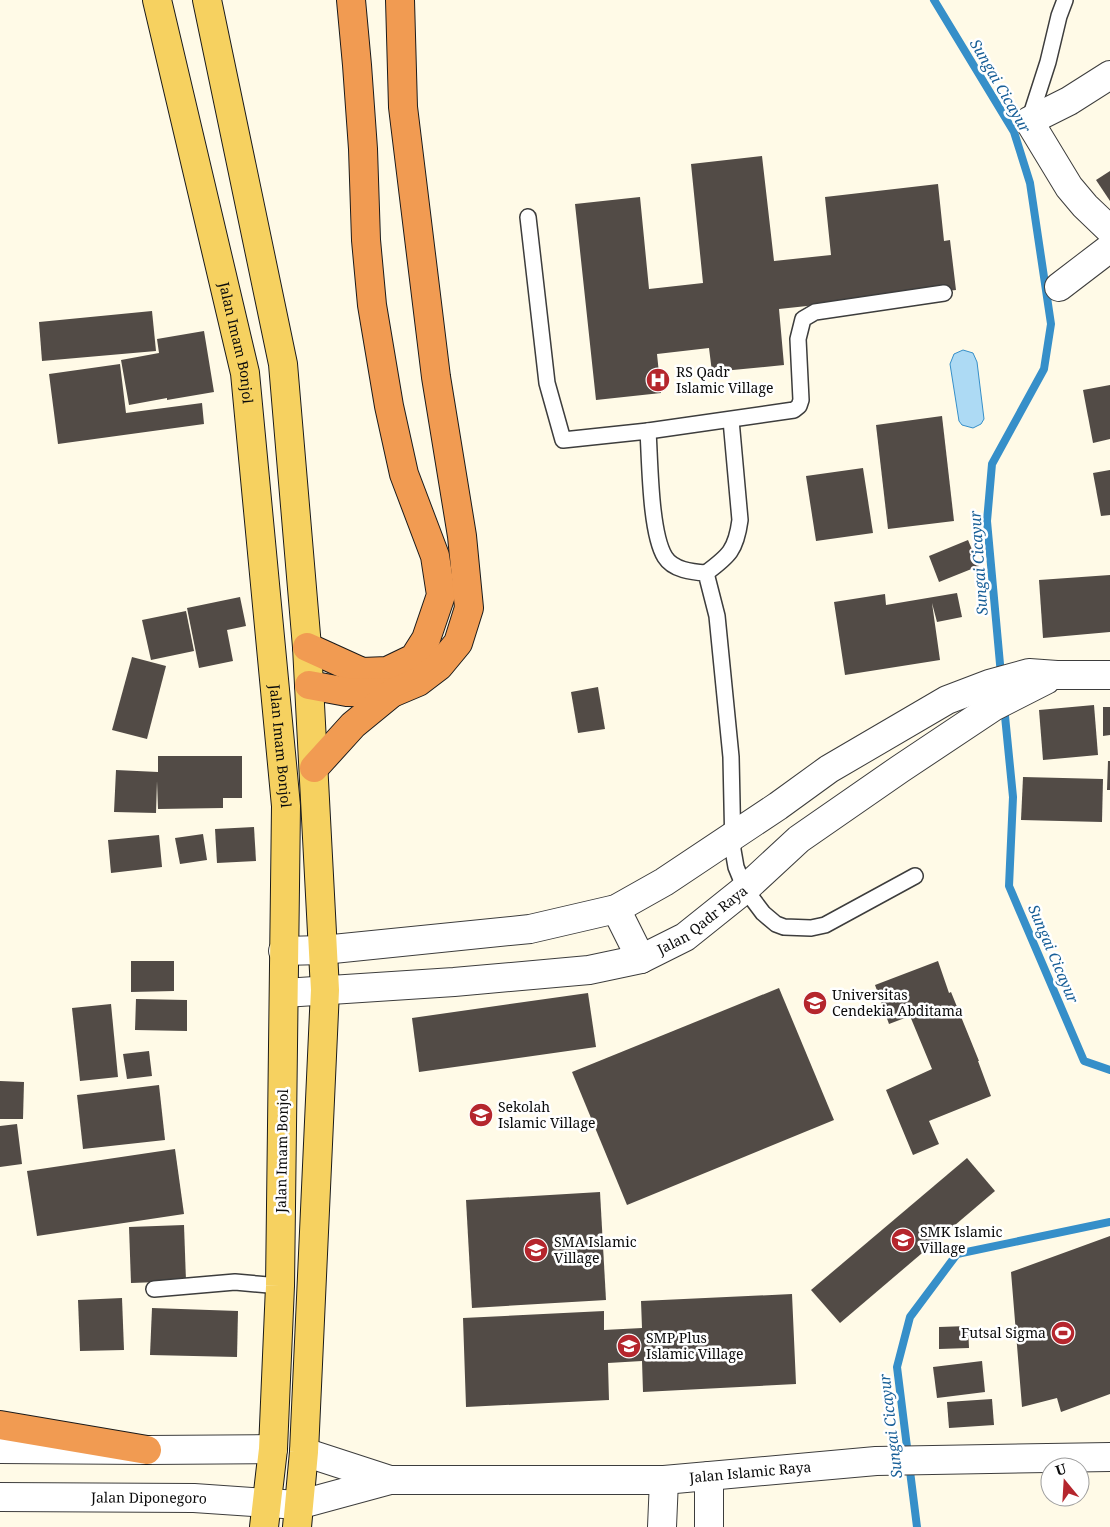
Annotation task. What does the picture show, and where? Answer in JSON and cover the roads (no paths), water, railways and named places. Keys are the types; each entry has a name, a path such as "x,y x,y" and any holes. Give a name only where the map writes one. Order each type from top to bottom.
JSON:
{"highway":[{"path":"307,647 362,672 388,672 414,658 426,639 441,595 435,556 404,474 389,406 372,306 366,240 363,149 351,0"},
{"path":"314,768 353,725 392,693 418,682 439,666 458,643 469,608 462,536 436,377 403,107 400,0"},
{"path":"309,686 347,692 392,693"},
{"path":"0,1425 147,1450"}],"main road":[{"name":"Jalan Imam Bonjol","path":"157,0 245,373 286,806 280,1286 273,1449 265,1515"},
{"path":"207,0 283,364 307,647 325,990 304,1452 298,1516"}],"street":[{"path":"1110,75 1069,101 1029,121 1069,187 1085,206 1110,230"},
{"path":"1059,287 1110,248"},
{"name":"Jalan Qadr Raya","path":"283,951 323,950 530,929 616,909 664,882 829,769 947,700 991,695 1030,680 1057,675 1110,675"},
{"name":"Jalan Qadr Raya","path":"284,993 454,982 589,970 641,959 685,936 745,889 799,839 900,768 991,695"},
{"path":"616,909 641,959"},
{"path":"0,1449 273,1449"},
{"name":"Jalan Islamic Raya","path":"304,1452 390,1480 664,1480 876,1460 1110,1457"},
{"path":"709,1476 709,1527"},
{"name":"Jalan Islamic Raya","path":"298,1516 390,1480"},
{"path":"662,1527 664,1480"},
{"name":"Jalan Diponegoro","path":"0,1497 194,1498 265,1515 298,1516"}],"lane":[{"path":"1029,121 1065,0"},
{"path":"528,217 547,383 563,440 648,431 794,410 799,406 801,400 798,339 803,319 815,312 944,293"},
{"path":"648,431 654,513 658,536 665,557 673,564 689,572 706,573 726,559 733,549 738,535 740,520 731,420"},
{"path":"706,573 718,626 731,757 733,850 736,867 745,889 763,913 776,924 784,927 811,928 825,925 915,876"},
{"path":"154,1290 235,1282 280,1286"}],"water":[{"path":"963,350 973,353 977,362 984,419 981,424 973,428 962,425 959,421 950,364 954,354"}],"waterway":[{"name":"Sungai Cicayur","path":"934,0 1014,132 1030,183 1051,324 1044,369 992,464 987,521 1001,675"},
{"name":"Sungai Cicayur","path":"1004,706 1013,797 1009,886 1084,1061 1110,1070"},
{"name":"Sungai Cicayur","path":"917,1527 897,1367 910,1317 957,1254 1110,1222"}],"place":[{"name":"RS Qadr Islamic Village","path":"658,380"},
{"name":"Universitas Cendekia Abditama","path":"815,1003"},
{"name":"Sekolah Islamic Village","path":"481,1115"},
{"name":"SMK Islamic Village","path":"903,1240"},
{"name":"SMA Islamic Village","path":"536,1250"},
{"name":"Futsal Sigma","path":"1063,1333"},
{"name":"SMP Plus Islamic Village","path":"629,1346"}]}
